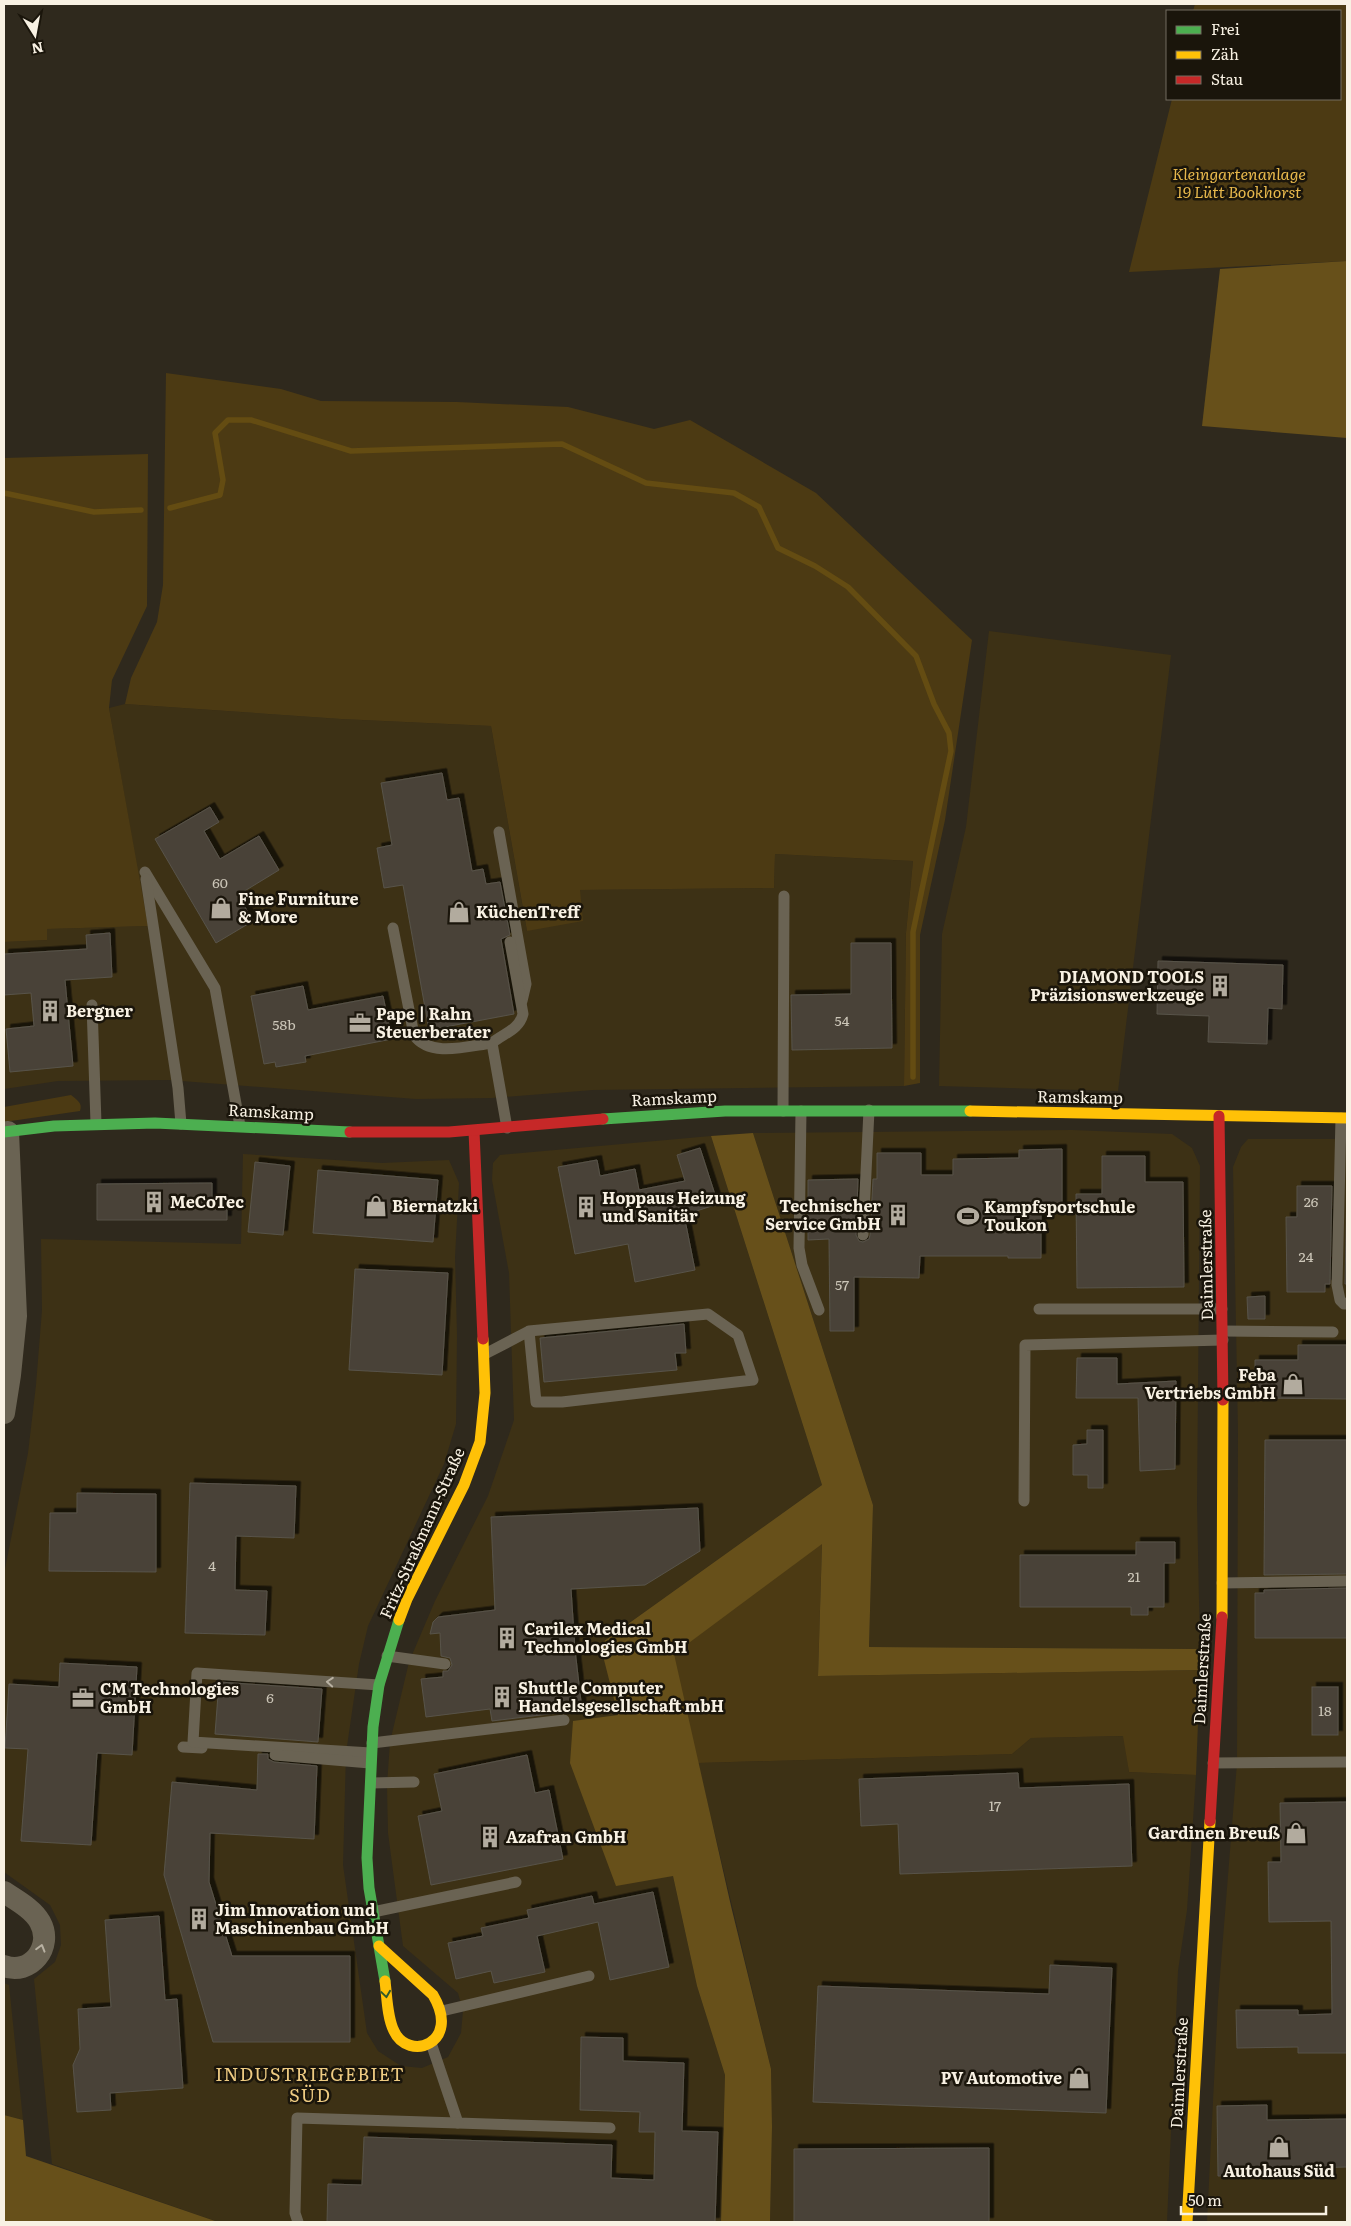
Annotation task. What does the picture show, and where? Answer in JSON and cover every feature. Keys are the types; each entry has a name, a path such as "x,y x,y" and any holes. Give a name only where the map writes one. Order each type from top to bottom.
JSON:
{"street":[{"name":"Ramskamp","path":"6,1132 96,1124 181,1124 404,1133 474,1131 657,1114 869,1110 1344,1118"},
{"name":"Daimlerstraße","path":"1187,2222 1222,1582 1223,1335 1219,1116"},
{"name":"Fritz-Straßmann-Straße","path":"431,2042 411,2047 399,2040 390,2019 373,1912 367,1858 369,1783 379,1685 387,1656 408,1599 464,1485 480,1442 485,1393 474,1131"},
{"path":"4,1413 16,1316 9,1248 6,1132"},
{"path":"4,1892 33,1913 41,1922 44,1934 43,1946 36,1961 21,1968 12,1969 4,1966"},
{"path":"379,1946 433,1995 442,2011 442,2030 431,2042"}],"lane":[{"path":"499,832 526,984 521,1005"},
{"path":"181,1124 178,1088 144,872 215,988 240,1127"},
{"path":"782,1111 784,896"},
{"path":"393,928 414,1035 419,1043 430,1048 453,1048 492,1043 521,1022 521,1005 510,942"},
{"path":"92,1005 96,1124"},
{"path":"492,1043 507,1128"},
{"path":"863,1235 869,1110"},
{"path":"801,1111 799,1248 802,1265 819,1310"},
{"path":"1344,1118 1337,1285 1340,1300 1347,1304"},
{"path":"1039,1309 1222,1309"},
{"path":"484,1354 529,1331 708,1314 738,1335 753,1380 562,1402 536,1402 529,1331"},
{"path":"1024,1501 1025,1345 1223,1335 1333,1332"},
{"path":"1222,1582 1347,1581"},
{"path":"387,1656 445,1664"},
{"path":"371,1753 193,1742 197,1673 379,1685"},
{"path":"183,1746 371,1753 564,1720"},
{"path":"1213,1763 1347,1762"},
{"path":"369,1783 414,1782"},
{"path":"373,1912 516,1882"},
{"path":"442,2011 589,1976"},
{"path":"431,2042 458,2123"},
{"path":"298,2222 295,2213 297,2118 610,2128"}],"shaded area":[{"path":"1347,261 1347,438 1202,426 1220,269"},
{"path":"989,631 1171,655 1118,1091 939,1086 942,934 966,827"},
{"path":"125,704 341,719 491,726 527,931 580,890 774,888 775,854 913,861 906,933 904,1086 593,1090 492,1098 416,1099 169,1080 58,1081 4,1089 4,942 47,940 46,929 147,926 109,708"},
{"path":"1072,1130 1172,1134 1192,1148 1200,1166 1197,1503 1200,1649 869,1647 873,1505 753,1133"},
{"path":"753,1133 873,1505 869,1647 1200,1649 1200,1670 818,1676 822,1544 674,1654 731,1906 771,2069 770,2222 721,2222 725,2075 697,1986 673,1876 616,1886 570,1763 573,1721 618,1715 600,1644 822,1485 711,1136"},
{"path":"711,1136 822,1485 600,1644 673,1876 697,1986 725,2075 721,2222 218,2222 52,2164 34,1979 55,1962 61,1945 60,1925 50,1905 4,1872 4,1574 28,1453 36,1385 42,1310 41,1239 241,1244 243,1154 382,1163 449,1160 459,1183 455,1257 457,1335 456,1424 444,1464 368,1626 359,1664 346,1753 343,1865 367,2033 378,2051 401,2066 422,2068 448,2057 461,2033 463,2011 458,1993 403,1946 388,1833 387,1785 390,1742 409,1662 435,1601 488,1496 514,1420 509,1273 492,1180 493,1163 500,1155"},
{"path":"1248,1139 1347,1139 1347,2222 1207,2222 1218,2001 1237,1763 1238,1432 1233,1167 1241,1147"},
{"path":"1124,1736 1129,1772 1196,1775 1187,1910 1178,1971 1167,2222 770,2222 771,2069 698,1763 1012,1754 1031,1738"},
{"path":"4,1983 9,1985 23,2120 4,2115"},
{"path":"4,2115 23,2120 26,2156 218,2222 4,2222"}],"green space":[{"name":"Kleingartenanlage 19 Lütt Bookhorst","path":"1195,4 1347,4 1347,261 1129,272 1172,100 1341,100 1341,10 1193,10"},
{"path":"166,373 281,389 321,401 457,402 568,407 654,429 690,420 816,493 972,640 945,820 920,935 920,1083 904,1086 906,933 913,861 775,854 774,888 580,890 583,921 527,931 491,726 341,719 125,704 131,678 157,622 163,585"},
{"path":"148,454 147,606 112,680 109,708 148,926 47,929 47,940 4,942 4,458"},
{"path":"71,1095 80,1104 80,1111 4,1122 4,1107"},
{"path":"822,1543 818,1676 1200,1670 1196,1775 1129,1772 1123,1736 1031,1738 1012,1754 698,1763 673,1654"}],"building":[{"name":"KüchenTreff","path":"442,773 447,800 459,798 472,871 483,869 486,884 500,882 510,935 501,939 514,1014 429,1030 403,885 384,888 377,848 392,845 381,783"},
{"path":"210,807 219,822 204,831 220,859 259,836 279,870 238,895 253,921 216,943 155,839"},
{"name":"Bergner","path":"110,933 112,977 65,980 73,1066 10,1072 6,1029 34,1026 31,993 4,995 4,954 87,949 86,935"},
{"path":"851,943 891,943 892,1048 792,1050 791,995 851,994"},
{"name":"DIAMOND TOOLS Präzisionswerkzeuge","path":"1158,961 1283,965 1282,1009 1268,1008 1267,1044 1208,1042 1209,1016 1157,1014"},
{"path":"303,986 308,1010 383,996 392,1039 305,1056 306,1062 276,1067 275,1062 264,1064 251,996"},
{"path":"700,1148 718,1204 684,1215 695,1270 635,1282 628,1244 575,1254 558,1167 597,1160 600,1176 635,1169 639,1190 685,1181 677,1155"},
{"path":"1062,1149 1062,1208 1041,1208 1041,1258 920,1256 919,1278 854,1277 854,1331 830,1331 829,1239 808,1240 808,1180 858,1179 856,1235 859,1241 863,1242 869,1239 870,1235 873,1179 877,1179 877,1153 921,1153 921,1175 953,1175 953,1159 1019,1158 1019,1150"},
{"path":"1102,1156 1145,1156 1145,1182 1183,1182 1184,1287 1077,1288 1076,1194 1102,1194"},
{"path":"255,1162 290,1166 283,1235 248,1232"},
{"name":"Biernatzki","path":"318,1170 438,1180 433,1242 313,1233"},
{"name":"MeCoTec","path":"212,1183 212,1205 227,1205 227,1220 97,1220 97,1184"},
{"path":"1297,1186 1332,1186 1330,1284 1325,1284 1325,1292 1287,1292 1286,1217 1297,1217"},
{"path":"1347,1186 1347,1284 1345,1284"},
{"path":"355,1269 448,1273 442,1375 349,1370"},
{"path":"1265,1296 1265,1319 1248,1319 1247,1297"},
{"path":"684,1324 686,1353 675,1353 677,1370 544,1382 540,1338"},
{"path":"1298,1345 1347,1345 1347,1399 1255,1398 1255,1360 1298,1360"},
{"path":"1077,1358 1117,1358 1117,1384 1176,1381 1175,1469 1140,1471 1138,1398 1076,1398"},
{"path":"1087,1430 1103,1430 1103,1488 1088,1488 1088,1475 1073,1475 1073,1445 1087,1444"},
{"path":"1265,1440 1347,1440 1347,1574 1264,1575"},
{"path":"190,1483 296,1486 294,1538 236,1536 235,1590 267,1591 265,1635 185,1633"},
{"path":"77,1493 156,1494 156,1572 49,1571 50,1513 77,1513"},
{"path":"698,1508 700,1551 645,1585 571,1589 575,1650 582,1710 492,1721 490,1709 426,1717 421,1679 443,1677 443,1671 448,1671 452,1665 450,1658 441,1656 440,1633 430,1634 433,1622 438,1617 495,1610 491,1517"},
{"path":"1136,1542 1175,1542 1175,1563 1164,1563 1164,1607 1148,1607 1148,1615 1131,1615 1131,1607 1020,1607 1020,1555 1136,1555"},
{"path":"1347,1588 1347,1638 1255,1638 1255,1593 1264,1593 1264,1590"},
{"path":"60,1663 137,1667 132,1755 97,1753 91,1845 21,1841 28,1749 5,1748 9,1684 59,1687"},
{"path":"219,1682 322,1689 318,1742 215,1734"},
{"path":"1312,1687 1338,1687 1338,1735 1312,1735"},
{"name":"Jim Innovation und Maschinenbau GmbH","path":"258,1754 268,1754 268,1759 274,1762 317,1766 314,1839 210,1833 209,1882 232,1956 350,1956 350,2042 213,2042 164,1875 172,1782 257,1790"},
{"name":"Azafran GmbH","path":"527,1755 535,1793 549,1790 563,1859 431,1885 418,1816 442,1811 434,1774"},
{"path":"1018,1773 1019,1788 1129,1784 1132,1866 900,1874 898,1824 861,1826 859,1779"},
{"path":"1347,1802 1347,2053 1298,2053 1298,2047 1237,2048 1236,2010 1298,2010 1298,2015 1332,2014 1331,1921 1269,1922 1268,1862 1281,1862 1280,1803"},
{"path":"653,1892 669,1967 610,1980 598,1922 537,1936 545,1972 494,1983 491,1971 456,1979 448,1943 483,1936 481,1928 529,1918 527,1910 592,1896 594,1904"},
{"path":"159,1916 165,2000 177,1999 183,2088 110,2093 111,2110 77,2112 73,2065 80,2049 78,2009 111,2007 105,1920"},
{"path":"1050,1965 1112,1968 1106,2113 813,2102 818,1986 1049,1994"},
{"path":"581,2037 623,2038 623,2061 684,2063 682,2131 718,2132 715,2222 327,2222 328,2184 362,2185 364,2137 612,2145 611,2178 654,2180 655,2132 639,2132 640,2112 580,2110"},
{"path":"1267,2105 1267,2120 1347,2119 1347,2167 1268,2169 1268,2176 1218,2176 1217,2106"},
{"path":"989,2148 989,2222 794,2222 794,2149"}],"waterway":[{"path":"170,508 220,495 223,480 215,433 228,420 251,420 351,451 562,444 646,483 734,493 759,507 778,548 815,566 848,587 916,656 934,704 949,733 951,751 913,932 913,1077"},
{"path":"4,493 94,512 141,510"}],"traffic: fast":[{"path":"603,1119 725,1111 970,1111"},
{"path":"4,1132 54,1126 155,1123 350,1132"},
{"path":"385,1981 369,1888 367,1858 373,1727 379,1685 399,1620"}],"traffic: slow":[{"path":"970,1111 1347,1118"},
{"path":"399,1620 407,1599 464,1485 480,1442 485,1393 483,1339"},
{"path":"1222,1617 1223,1400"},
{"path":"1187,2222 1210,1821"},
{"path":"379,1946 433,1995 440,2012 441,2026 437,2036 430,2043 420,2046 410,2045 401,2040 394,2031 389,2013 385,1981"}],"traffic: jam":[{"path":"1219,1116 1223,1400"},
{"path":"350,1132 449,1132 603,1119"},
{"path":"474,1131 483,1339"},
{"path":"1210,1821 1222,1617"}],"place":[{"name":"Fine Furniture & More","path":"221,908"},
{"name":"KüchenTreff","path":"459,912"},
{"name":"DIAMOND TOOLS Präzisionswerkzeuge","path":"1220,986"},
{"name":"Bergner","path":"50,1011"},
{"name":"Pape | Rahn Steuerberater","path":"360,1023"},
{"name":"MeCoTec","path":"154,1202"},
{"name":"Biernatzki","path":"376,1206"},
{"name":"Hoppaus Heizung und Sanitär","path":"586,1207"},
{"name":"Technischer Service GmbH","path":"898,1215"},
{"name":"Kampfsportschule Toukon","path":"968,1216"},
{"name":"Feba Vertriebs GmbH","path":"1293,1384"},
{"name":"Carilex Medical Technologies GmbH","path":"507,1638"},
{"name":"Shuttle Computer Handelsgesellschaft mbH","path":"502,1697"},
{"name":"CM Technologies GmbH","path":"83,1698"},
{"name":"Gardinen Breuß","path":"1296,1833"},
{"name":"Azafran GmbH","path":"490,1837"},
{"name":"Jim Innovation und Maschinenbau GmbH","path":"199,1919"},
{"name":"PV Automotive","path":"1079,2078"},
{"name":"Autohaus Süd","path":"1279,2147"}],"district":[{"name":"INDUSTRIEGEBIET SÜD","path":"310,2085"}]}
